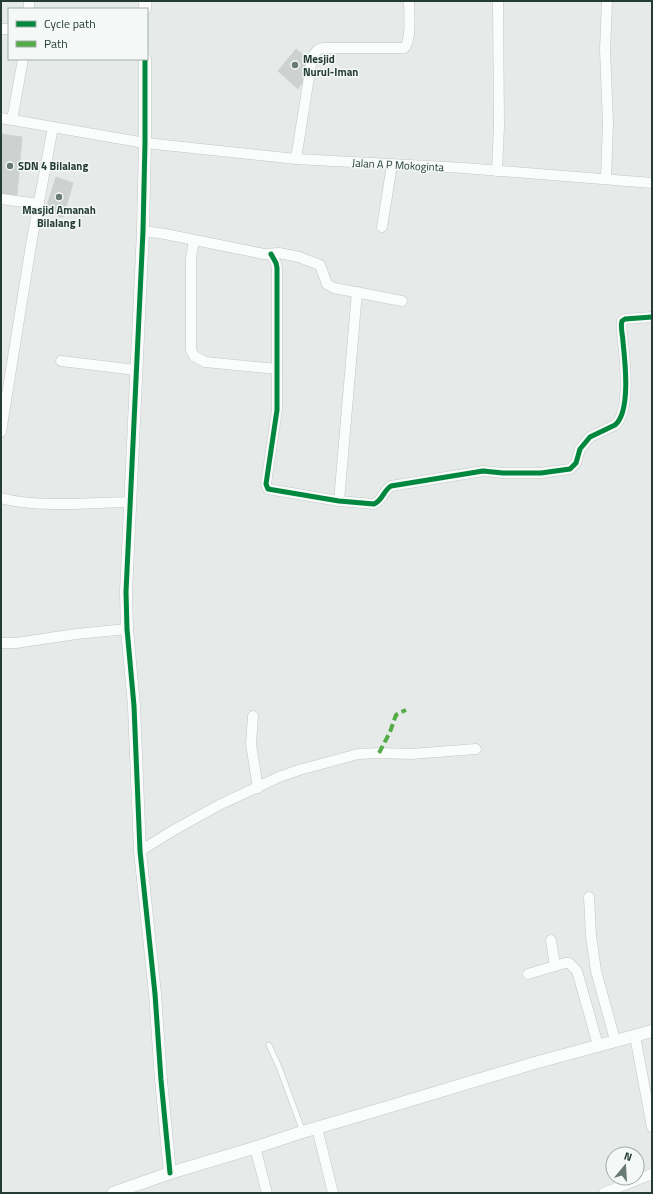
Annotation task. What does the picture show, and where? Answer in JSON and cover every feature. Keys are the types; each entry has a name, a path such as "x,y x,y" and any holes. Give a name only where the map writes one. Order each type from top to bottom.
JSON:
{"street":[{"path":"296,159 312,58 315,52 319,48 404,48 408,42 409,1"},
{"path":"497,171 499,126 498,1"},
{"path":"606,1 605,50 608,122 606,179"},
{"path":"12,120 23,60"},
{"path":"145,60 143,231 129,502 126,592 134,706 140,850 155,994 161,1080 170,1173"},
{"name":"Jalan A P Mokoginta","path":"1,118 145,143 296,159 497,171 652,183"},
{"path":"1,432 53,127"},
{"path":"382,226 392,165"},
{"path":"1,199 39,204"},
{"path":"143,231 165,234 257,253 278,253 299,257 316,263 321,267 327,284 334,288 402,301"},
{"path":"194,240 191,258 191,350 194,356 205,362 277,369"},
{"path":"271,254 277,268 277,369 276,414 266,484 268,489 338,501 374,504 379,502 387,489 392,486 483,472 541,473 570,469 576,463 580,449 590,437 618,422 621,416 626,390 622,321 625,319 652,317"},
{"path":"338,501 357,292"},
{"path":"60,361 136,370"},
{"path":"1,498 22,502 46,503 129,502"},
{"path":"1,643 16,643 76,634 128,629"},
{"path":"253,716 251,744 258,788"},
{"path":"140,850 204,813 286,774 358,754 412,754 476,749"},
{"path":"589,897 591,936 596,971 615,1040"},
{"path":"551,940 555,966"},
{"path":"528,974 565,963 570,963 577,972 598,1045"},
{"path":"113,1193 170,1173 303,1132 531,1064 652,1031"},
{"path":"635,1036 652,1127"},
{"path":"317,1128 333,1193"},
{"path":"255,1147 267,1193"},
{"path":"604,1193 652,1174"}],"lane":[{"path":"270,1045 303,1132"}],"building":[{"name":"Mesjid Nurul-Iman","path":"296,49 306,57 302,83 298,89 278,71"},
{"name":"SDN 4 Bilalang","path":"1,134 22,137 17,195 1,193"},
{"name":"Masjid Amanah Bilalang I","path":"56,177 73,183 63,217 45,212"}],"marked path":[{"path":"379,753 390,732 396,715 406,710"}],"cycle path":[{"path":"145,60 143,231 126,592 127,629 134,706 140,851 155,994 161,1080 170,1173"},
{"path":"271,254 277,268 277,410 266,484 268,489 339,501 374,504 391,486 483,471 503,473 541,473 570,469 576,463 580,449 590,437 615,425 620,418 623,409 626,386 621,329 622,321 625,319 652,317"}],"place":[{"name":"Mesjid Nurul-Iman","path":"295,65"},
{"name":"SDN 4 Bilalang","path":"10,166"},
{"name":"Masjid Amanah Bilalang I","path":"59,197"}]}
